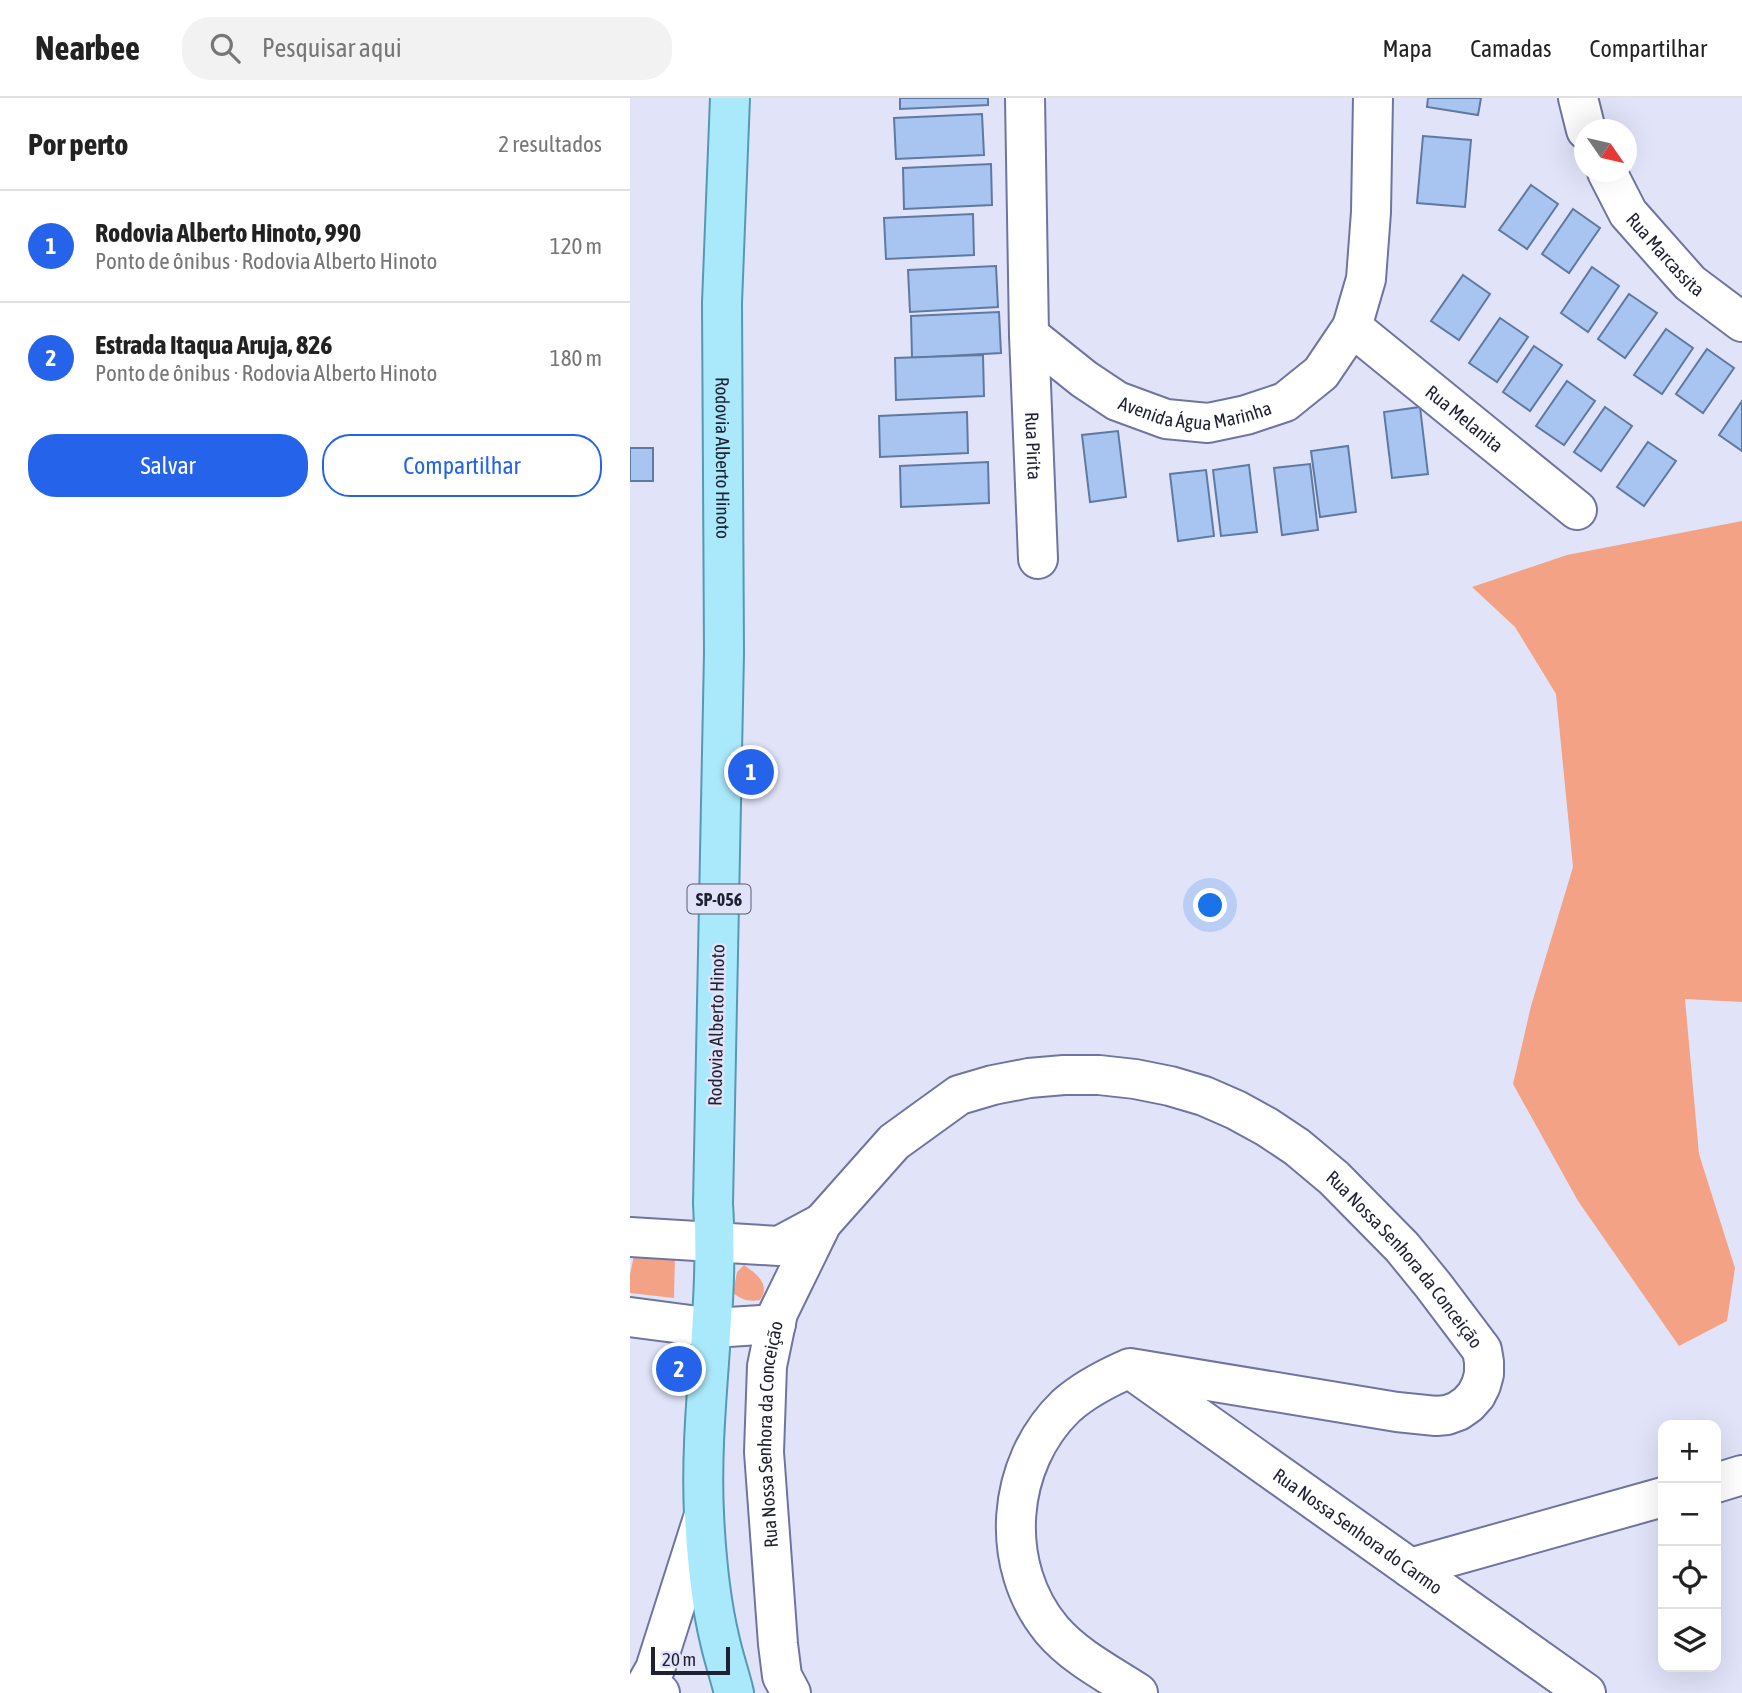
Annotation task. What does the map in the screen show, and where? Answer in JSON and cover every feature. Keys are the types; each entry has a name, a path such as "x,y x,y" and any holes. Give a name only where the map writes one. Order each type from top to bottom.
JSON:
{"main road":[{"name":"Rodovia Alberto Hinoto","path":"730,99 723,303 724,653 713,1191 716,1242 713,1328 706,1402 704,1515 712,1600 720,1643 734,1693"}],"street":[{"path":"1025,98 1029,335"},
{"name":"Avenida Água Marinha","path":"1029,335 1084,379 1118,401 1166,419 1208,423 1246,415 1285,402 1321,373 1352,327 1366,279 1371,212 1373,98"},
{"path":"1578,98 1583,119"},
{"name":"Rua Marcassita","path":"1612,182 1628,213 1690,284 1742,322"},
{"name":"Rua Melanita","path":"1352,327 1577,510"},
{"name":"Rua Pirita","path":"1029,335 1038,559"},
{"name":"Rua Nossa Senhora da Conceição","path":"792,1693 782,1676 778,1644 764,1452 767,1366 778,1312 822,1223 894,1142 959,1095 993,1085 1052,1076 1100,1075 1170,1086 1204,1096 1236,1110 1267,1127 1306,1154 1402,1247 1482,1350 1484,1374 1476,1395 1468,1404 1458,1411 1436,1416 1370,1408 1130,1368"},
{"name":"Rua Nossa Senhora da Conceição","path":"630,1237 779,1246 822,1223"},
{"path":"630,1317 713,1328 776,1324"},
{"path":"1130,1368 1085,1391 1066,1407 1035,1447 1018,1492 1016,1540 1027,1587 1051,1628 1066,1646 1138,1693"},
{"name":"Rua Nossa Senhora do Carmo","path":"1130,1368 1586,1693"},
{"path":"1721,1481 1742,1475"},
{"path":"1410,1568 1658,1498"},
{"path":"650,1690 704,1515"}],"shaded area":[{"path":"1742,521 1742,1002 1685,999 1699,1154 1735,1268 1727,1321 1679,1346 1578,1201 1513,1084 1531,1006 1573,867 1556,694 1515,627 1472,587 1567,555"},
{"path":"634,1255 675,1257 674,1298 630,1293"},
{"path":"744,1265 761,1280 764,1289 760,1300 746,1300 733,1293 737,1272"}],"building":[{"path":"900,98 988,98 988,105 900,109"},
{"path":"1428,98 1481,98 1478,115 1427,107"},
{"path":"982,114 984,155 896,159 894,118"},
{"path":"1423,136 1471,140 1465,207 1417,203"},
{"path":"991,164 992,205 904,209 903,168"},
{"path":"1531,185 1558,204 1527,249 1499,230"},
{"path":"1573,209 1600,228 1569,273 1542,254"},
{"path":"973,214 974,255 886,259 884,218"},
{"path":"996,266 998,307 910,312 908,270"},
{"path":"1592,267 1619,286 1588,332 1561,313"},
{"path":"1463,275 1490,294 1459,340 1431,321"},
{"path":"1629,294 1657,313 1625,358 1598,339"},
{"path":"999,312 1001,353 912,358 911,316"},
{"path":"1500,318 1528,337 1497,382 1469,363"},
{"path":"1666,329 1693,348 1662,394 1634,375"},
{"path":"1534,346 1562,365 1530,411 1503,392"},
{"path":"1707,349 1734,368 1703,413 1676,394"},
{"path":"983,355 984,396 896,400 895,358"},
{"path":"1567,381 1595,401 1564,445 1536,426"},
{"path":"1742,401 1742,451 1719,435"},
{"path":"1420,407 1428,474 1392,478 1384,412"},
{"path":"1605,407 1632,426 1601,471 1574,452"},
{"path":"967,412 968,453 880,457 879,416"},
{"path":"1118,431 1126,497 1090,502 1082,435"},
{"path":"1648,442 1676,461 1644,506 1617,487"},
{"path":"1348,446 1356,512 1320,517 1311,451"},
{"path":"630,448 653,448 653,481 630,481"},
{"path":"988,462 989,503 901,507 900,466"},
{"path":"1310,464 1318,530 1282,535 1274,468"},
{"path":"1249,465 1257,532 1221,536 1213,470"},
{"path":"1206,470 1214,536 1178,541 1170,474"}],"place":[{"name":"Rodovia Alberto Hinoto, 990","path":"751,772"},
{"name":"Estrada Itaqua Aruja, 826","path":"679,1369"}]}
